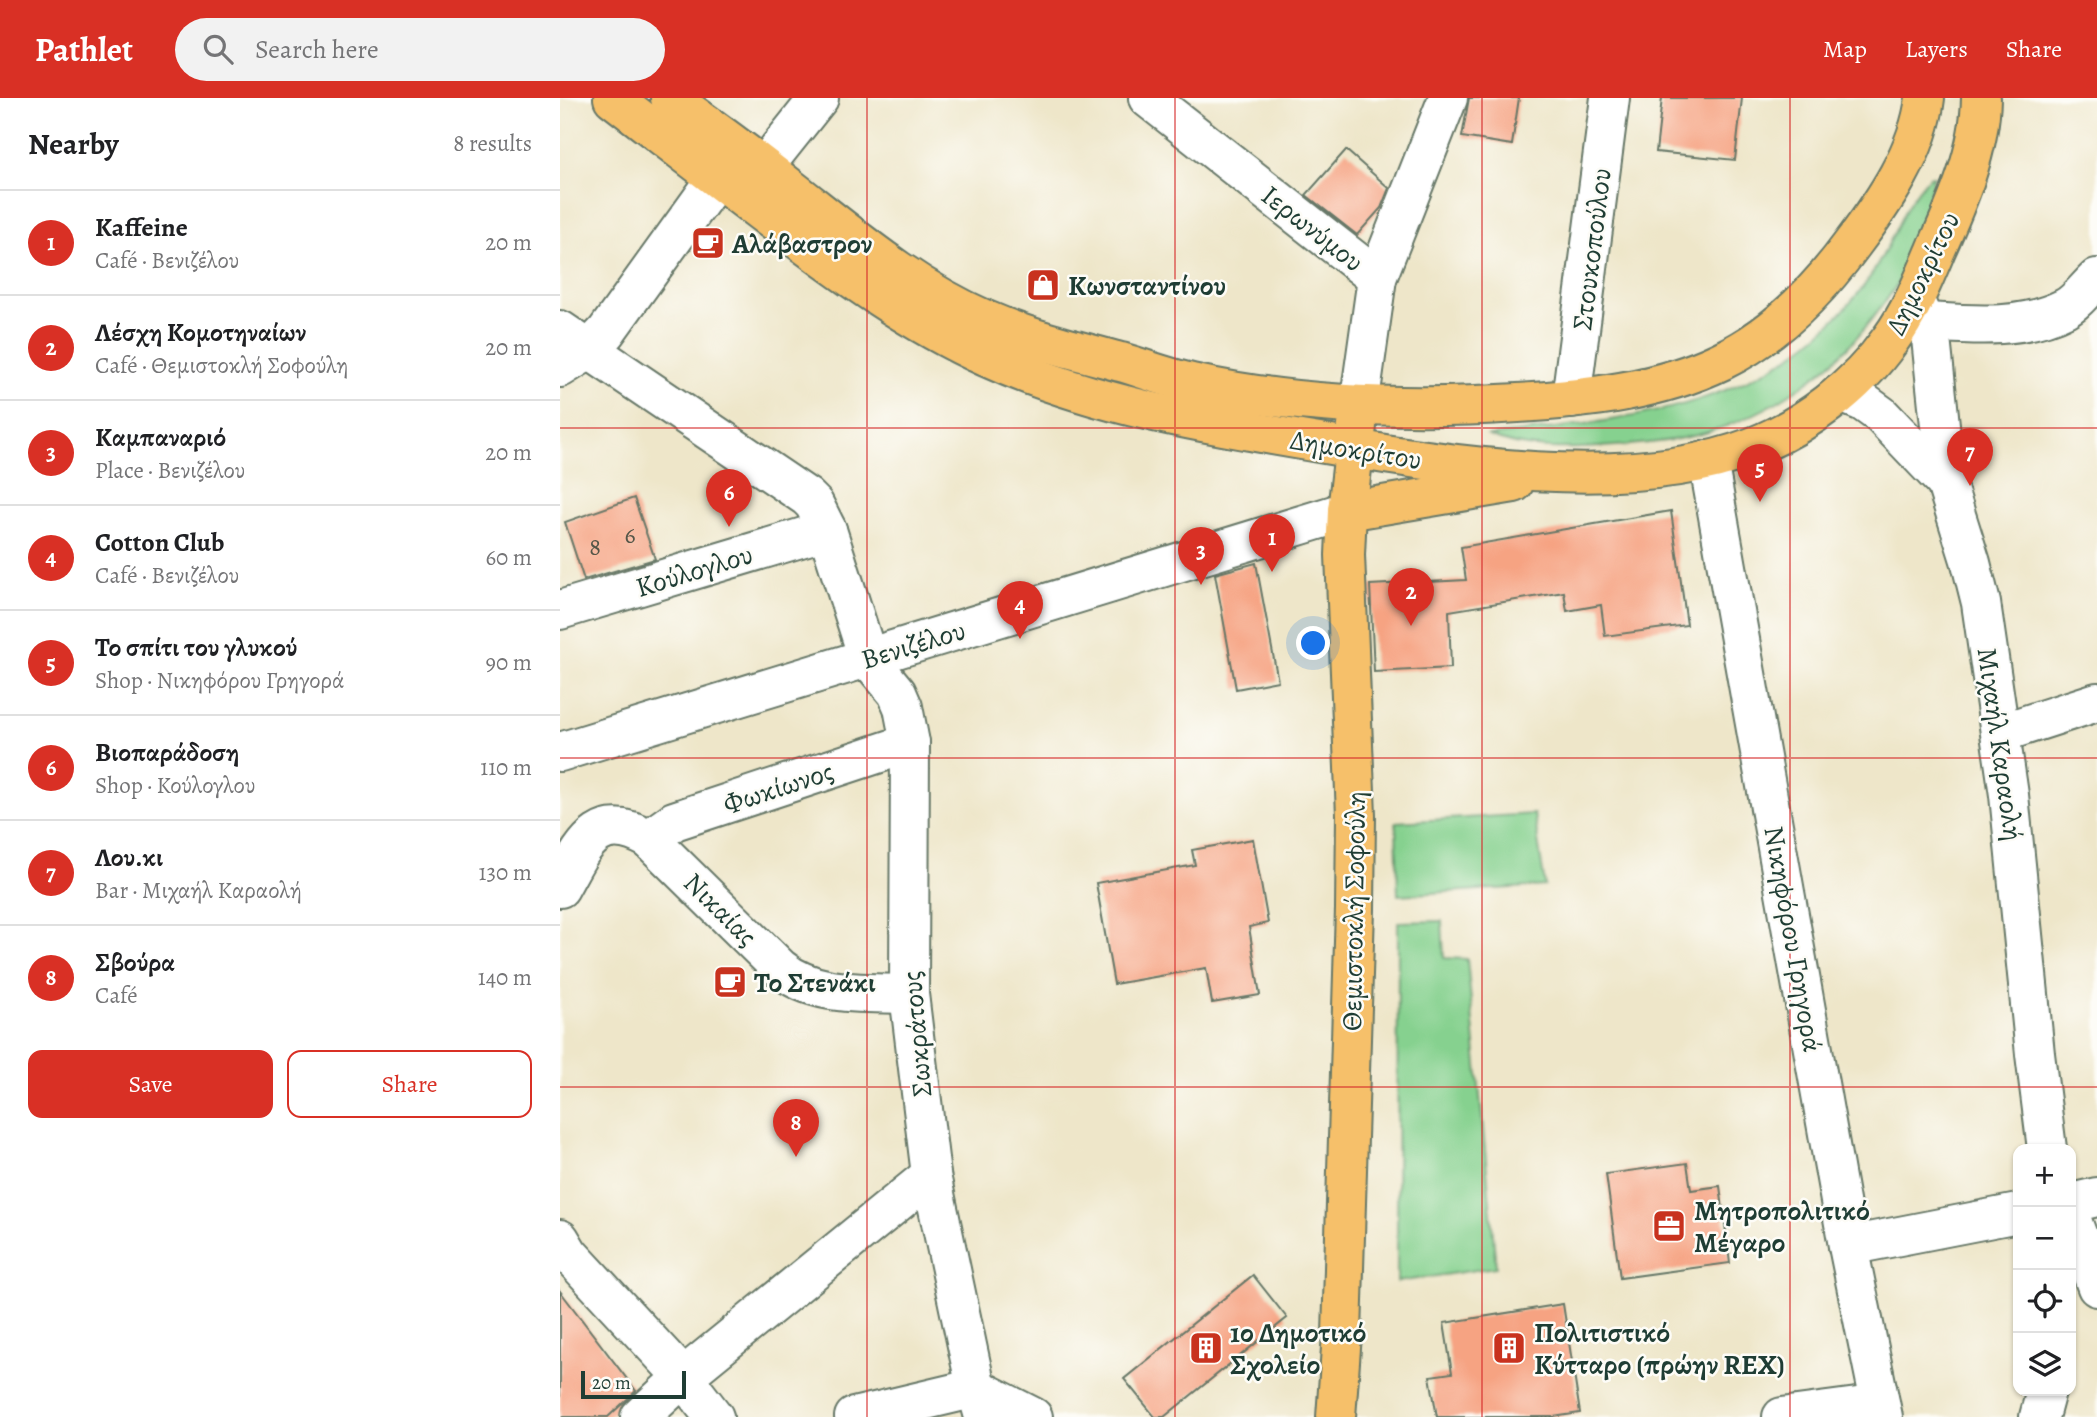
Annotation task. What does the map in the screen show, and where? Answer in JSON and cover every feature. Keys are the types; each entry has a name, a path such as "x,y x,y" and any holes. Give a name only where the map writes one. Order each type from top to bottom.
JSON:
{"main road":[{"name":"Δημοκρίτου","path":"613,98 869,291 958,344 997,362 1074,390 1215,426 1392,456 1500,468 1580,471 1644,469 1708,460 1752,446 1800,423 1841,393 1920,311 1971,160 1982,98"},
{"name":"Δημοκρίτου","path":"670,98 902,273 939,298 986,320 1058,346 1189,383 1254,395 1359,406 1450,407 1571,399 1648,386 1704,369 1753,343 1794,312 1838,264 1888,192 1906,159 1919,126 1925,98"},
{"name":"Θεμιστοκλή Σοφούλη","path":"1336,1417 1342,1334 1356,815 1345,555 1347,511 1359,406"},
{"path":"1347,511 1580,471"}],"street":[{"path":"764,167 819,98"},
{"name":"Ιερωνύμου","path":"1148,98 1377,278 1359,406"},
{"path":"1377,278 1448,98"},
{"name":"Στουκοπούλου","path":"1571,399 1610,98"},
{"path":"570,349 617,318 717,178"},
{"path":"1920,311 1976,325 2025,322 2067,307 2097,278"},
{"path":"1920,311 1931,338 1936,370 1946,483"},
{"name":"Σωκράτους","path":"570,349 800,491 814,504 827,530 869,658 900,700 906,715 910,743 909,994 931,1175 980,1403"},
{"name":"Μιχαήλ Καραολή","path":"1841,393 1864,402 1881,415 1946,483 1971,563 1981,603 2010,795 2046,1144"},
{"name":"Νικηφόρου Γρηγορά","path":"1708,460 1850,1255 1882,1410"},
{"name":"Βενιζέλου","path":"560,752 1347,511"},
{"name":"Κούλογλου","path":"560,610 827,530"},
{"path":"2001,733 2097,702"},
{"name":"Φωκίωνος","path":"649,839 674,821 910,743"},
{"name":"Νικαίας","path":"561,886 584,847 600,831 623,827 649,839 780,968 799,982 821,989 909,994"},
{"path":"640,1417 683,1377 931,1175"},
{"path":"2076,1202 2097,1197"},
{"path":"1850,1255 2013,1214"},
{"path":"1850,1255 2013,1229"},
{"path":"563,1249 683,1377 714,1417"},
{"path":"2076,1283 2084,1253"},
{"path":"2039,1417 2045,1396"},
{"path":"854,1417 980,1403 1033,1417"},
{"path":"1783,1417 1882,1410"}],"green space":[{"path":"1934,176 1914,244 1893,291 1839,356 1776,402 1753,415 1705,433 1649,443 1551,448 1519,445 1489,436 1593,423 1691,402 1737,385 1781,362 1822,331 1860,291 1881,259 1909,203 1929,177"},
{"path":"1534,814 1545,886 1398,895 1396,822"},
{"path":"1442,921 1444,958 1467,959 1496,1267 1397,1282 1398,922"}],"building":[{"path":"1469,98 1519,98 1512,145 1462,137"},
{"path":"1662,98 1742,98 1735,160 1656,152"},
{"path":"1346,150 1389,188 1381,208 1357,235 1306,195"},
{"path":"634,498 655,559 584,580 565,522"},
{"path":"1671,511 1687,625 1605,636 1601,605 1567,611 1564,592 1449,611 1451,668 1374,672 1370,585 1466,580 1461,547"},
{"path":"1256,563 1278,681 1236,689 1215,574"},
{"path":"1253,839 1268,923 1249,927 1260,995 1212,1003 1206,968 1114,984 1096,883 1195,865 1192,850"},
{"name":"Μητροπολιτικό Μέγαρο","path":"1687,1163 1691,1190 1720,1186 1730,1263 1620,1278 1606,1174"},
{"name":"1ο Δημοτικό Σχολείο","path":"1253,1275 1287,1318 1164,1417 1155,1417 1124,1379"},
{"path":"560,1291 636,1391 608,1417 560,1417"},
{"name":"Πολιτιστικό Κύτταρο (πρώην REX)","path":"1563,1304 1580,1413 1553,1417 1437,1417 1430,1376 1452,1373 1444,1323"}],"place":[{"name":"Αλάβαστρον","path":"708,243"},
{"name":"Κωνσταντίνου","path":"1043,285"},
{"name":"Λου.κι","path":"1970,486"},
{"name":"Το σπίτι του γλυκού","path":"1760,502"},
{"name":"Βιοπαράδοση","path":"729,527"},
{"name":"Kaffeine","path":"1272,572"},
{"name":"Καμπαναριό","path":"1201,585"},
{"name":"Λέσχη Κομοτηναίων","path":"1411,626"},
{"name":"Cotton Club","path":"1020,639"},
{"name":"Το Στενάκι","path":"730,982"},
{"name":"Σβούρα","path":"796,1157"},
{"name":"Μητροπολιτικό Μέγαρο","path":"1669,1226"},
{"name":"1ο Δημοτικό Σχολείο","path":"1206,1348"},
{"name":"Πολιτιστικό Κύτταρο (πρώην REX)","path":"1509,1348"}]}
